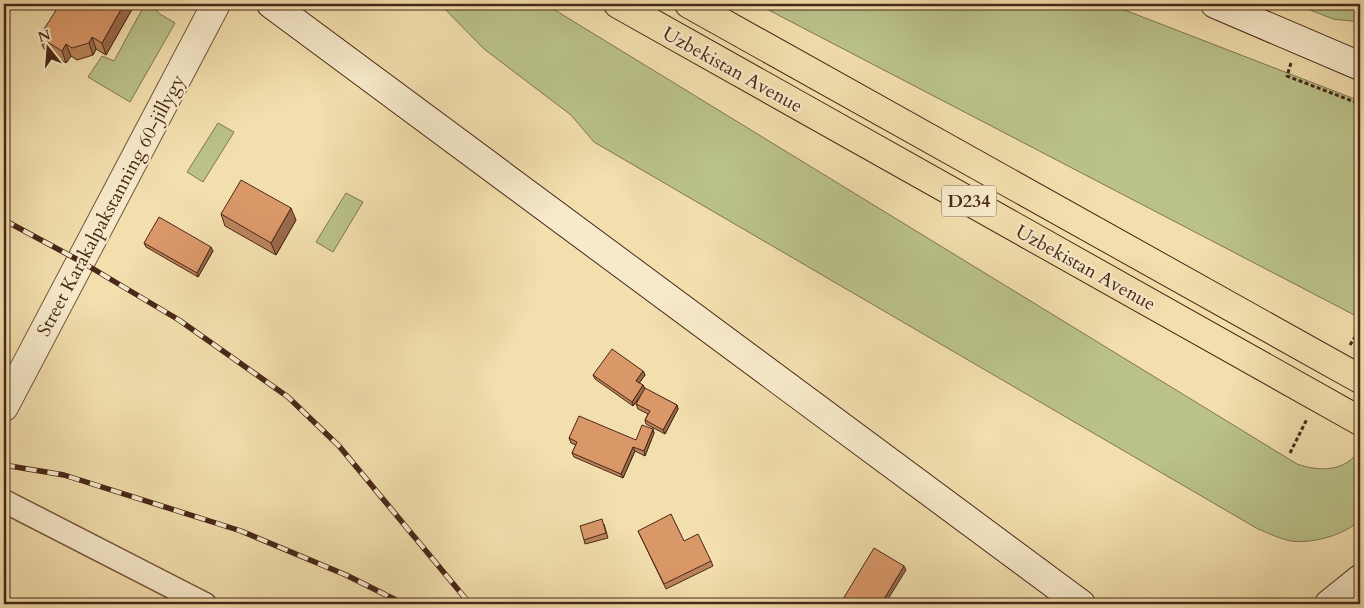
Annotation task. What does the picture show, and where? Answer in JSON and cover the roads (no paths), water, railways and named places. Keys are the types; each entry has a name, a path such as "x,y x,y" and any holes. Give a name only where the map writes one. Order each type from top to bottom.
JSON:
{"main road":[{"name":"Street Karakalpakstanning 60-jillygy","path":"4,407 216,4"},
{"path":"271,4 883,455 1079,604"},
{"name":"Uzbekistan Avenue","path":"618,4 1314,407 1360,421"},
{"name":"Uzbekistan Avenue","path":"689,4 1348,365"},
{"path":"1215,4 1359,64"},
{"path":"1330,604 1360,579"}],"street":[{"path":"4,501 206,604"}],"railway":[{"path":"4,220 80,261 179,320 288,397 339,446 470,604"},
{"path":"4,465 64,475 241,531 346,575 404,604"}]}
